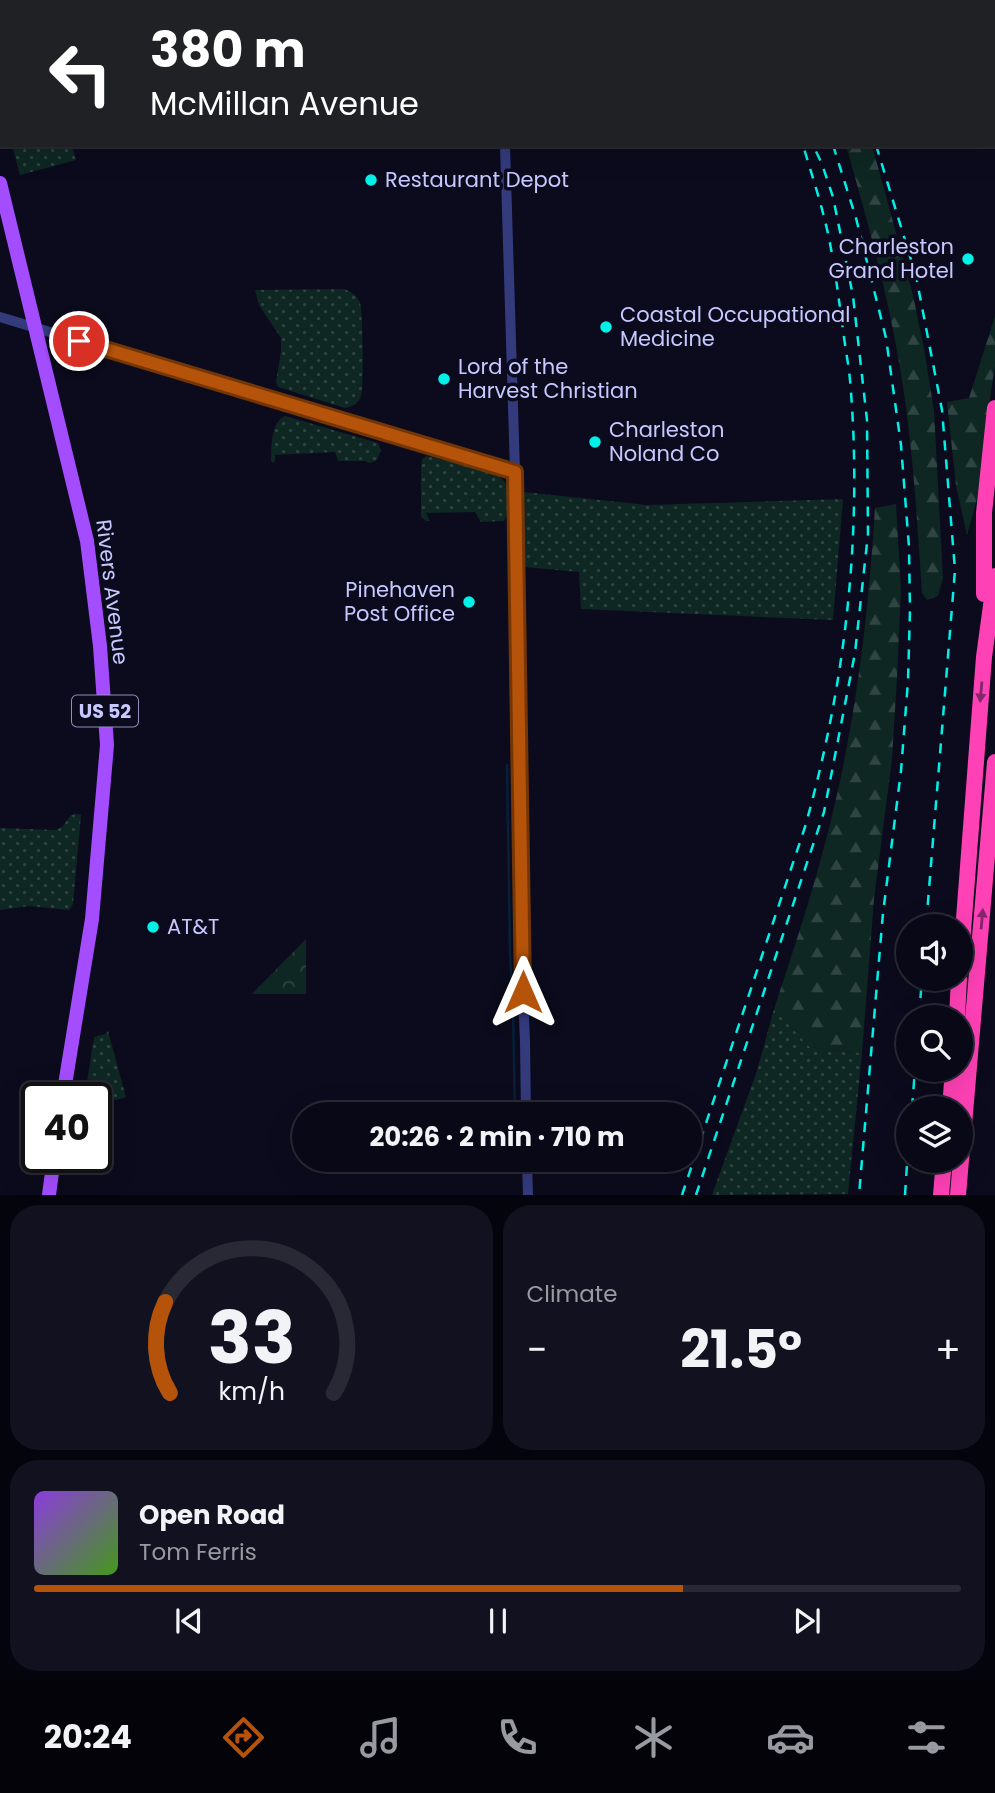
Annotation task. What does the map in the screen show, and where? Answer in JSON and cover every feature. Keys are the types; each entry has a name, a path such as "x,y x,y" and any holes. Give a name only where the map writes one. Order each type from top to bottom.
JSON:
{"highway":[{"path":"984,656 984,513 995,408"},
{"path":"964,914 984,656 995,576"},
{"path":"958,1195 995,762"},
{"path":"991,805 995,782"},
{"path":"941,1195 943,1173"}],"main road":[{"name":"Rivers Avenue","path":"0,184 87,541 100,646 107,745 92,919 65,1082"},
{"path":"49,1195 52,1173"}],"street":[{"path":"505,147 515,472 526,1102"},
{"path":"0,317 515,472"},
{"path":"527,1172 528,1195"}],"green space":[{"path":"13,147 73,147 76,160 20,175"},
{"path":"873,147 913,295 925,354 934,411 943,578 938,596 927,600 922,593 912,456 896,346 847,149"},
{"path":"344,289 354,294 360,303 363,350 361,396 354,405 345,408 278,387 276,382 281,338 259,305 255,290"},
{"path":"995,316 995,365 984,474 967,535 956,486 947,402 969,398"},
{"path":"285,416 378,443 381,450 377,460 370,463 338,461 335,452 275,455 273,463 274,430"},
{"path":"427,456 479,469 502,479 508,488 510,499 504,521 481,522 475,512 426,513 430,521 421,517 421,467 422,459"},
{"path":"524,492 647,505 843,499 833,620 581,609 579,572 525,567"},
{"path":"896,504 901,590 892,759 874,899 862,1053 810,1047 774,1009 830,826 844,763 862,654 875,508"},
{"path":"71,815 81,815 73,904 69,910 29,906 0,910 0,828 56,830 62,827"},
{"path":"306,939 306,994 252,994"},
{"path":"774,1009 810,1047 862,1053 848,1194 712,1195 757,1071"},
{"path":"108,1031 126,1097 117,1100 112,1100 112,1082 87,1082 94,1037"}],"waterway":[{"path":"507,765 512,987"},
{"path":"513,1009 515,1102"}],"railway":[{"path":"682,1195 805,827 831,717 848,605 854,493 850,380 830,243 804,147"},
{"path":"696,1195 824,812 855,653 868,534 867,420 853,296 833,197 814,147"},
{"path":"834,147 856,218 886,338 901,445 909,547 908,681 901,771 883,913 859,1195"},
{"path":"877,147 916,276 942,410 955,570 927,914"},
{"path":"920,1005 921,991"},
{"path":"913,1096 914,1082"},
{"path":"905,1195 906,1173"}],"place":[{"name":"Restaurant Depot","path":"371,180"},
{"name":"Charleston Grand Hotel","path":"968,259"},
{"name":"Coastal Occupational Medicine","path":"606,327"},
{"name":"Lord of the Harvest Christian","path":"444,379"},
{"name":"Charleston Noland Co","path":"595,442"},
{"name":"Pinehaven Post Office","path":"469,602"},
{"name":"AT&T","path":"153,927"}],"route":[{"path":"79,341 515,472 523,992"}]}
